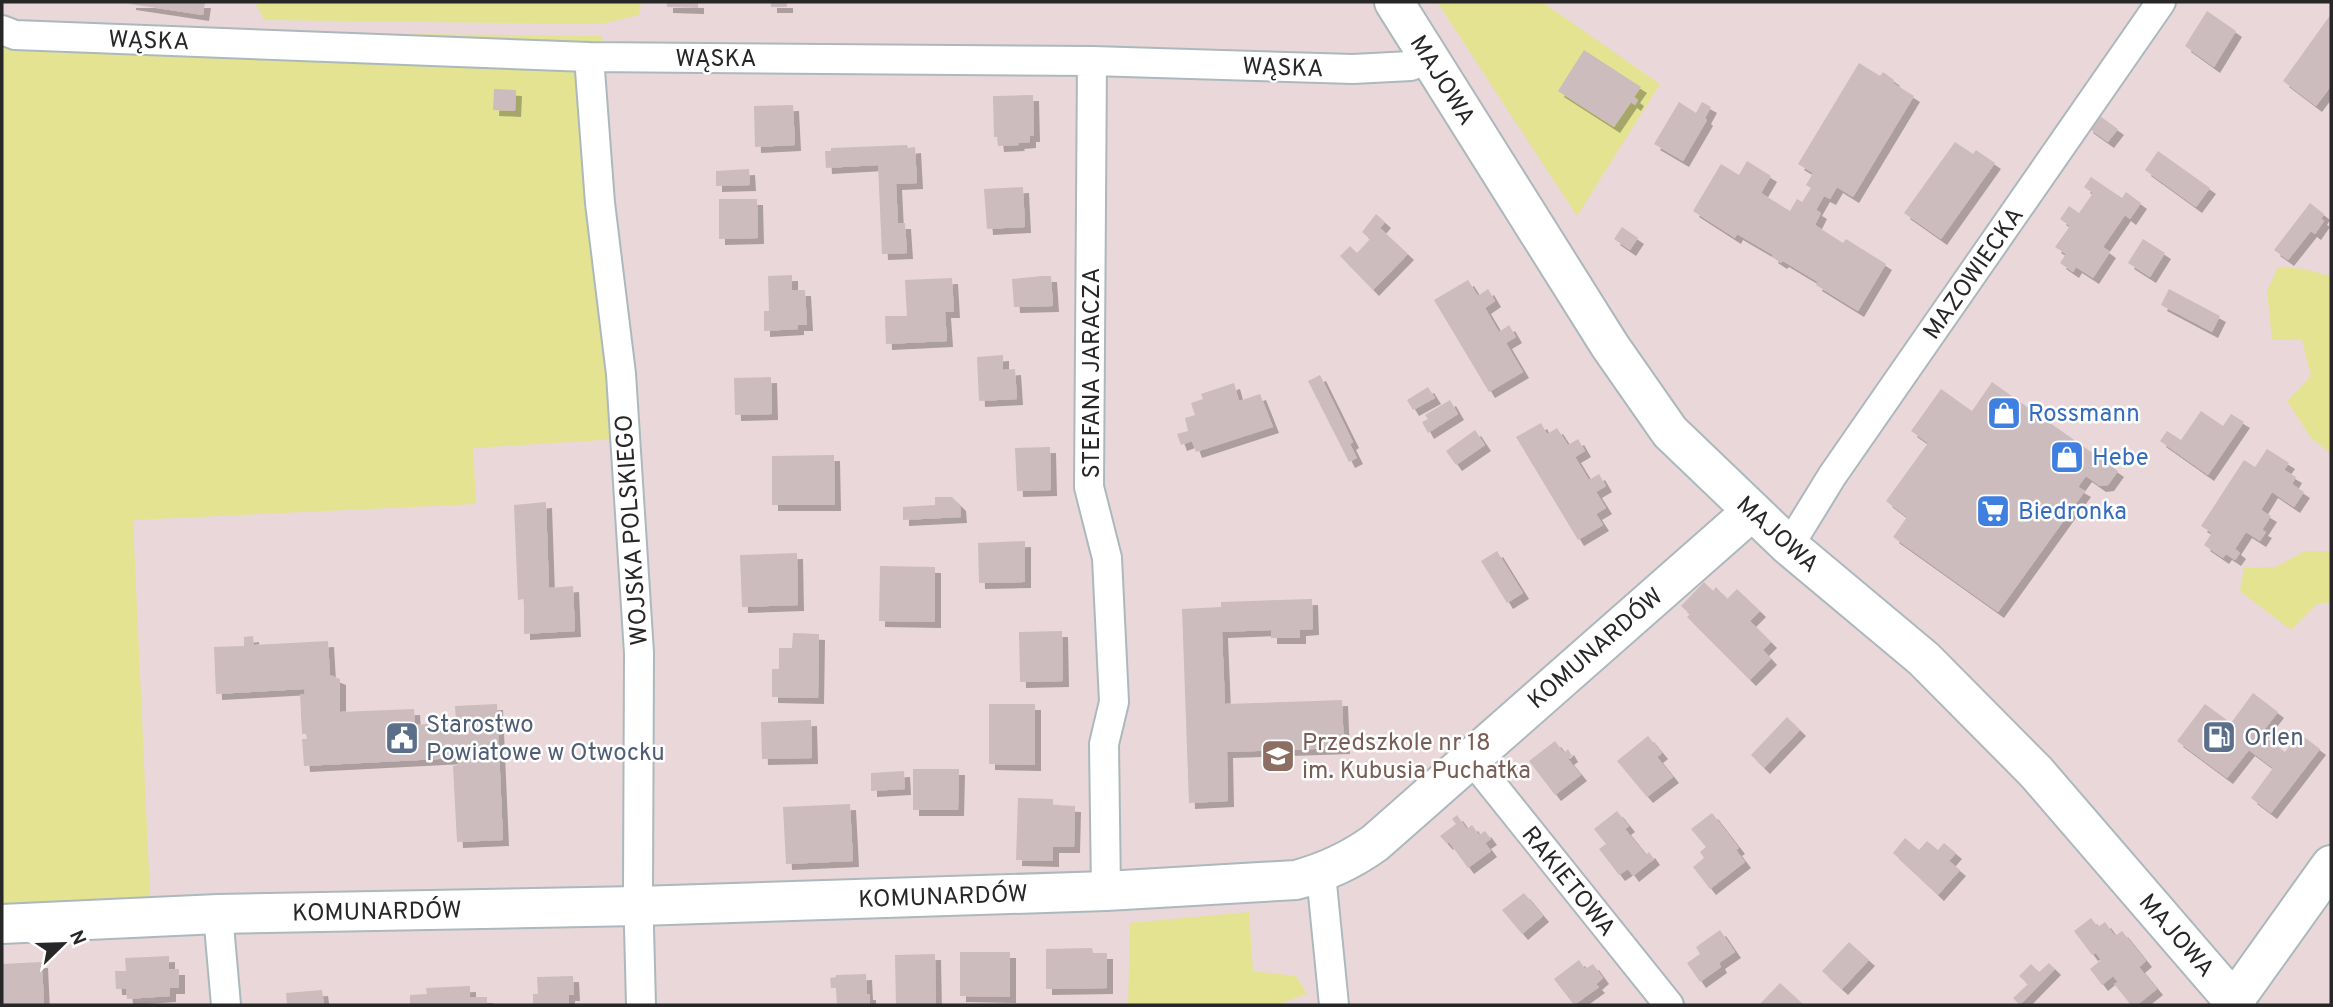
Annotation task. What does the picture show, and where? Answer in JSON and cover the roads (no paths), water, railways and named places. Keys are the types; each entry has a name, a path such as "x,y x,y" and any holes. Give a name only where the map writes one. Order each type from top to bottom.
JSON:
{"street":[{"name":"MAJOWA","path":"1394,2 1610,346 1670,432 1788,546 1924,659 2036,772 2234,1004"},
{"name":"MAZOWIECKA","path":"1788,546 1832,476 2161,2"},
{"name":"WĄSKA","path":"2,30 15,35 589,57 1093,61 1353,69 1411,66 1429,58"},
{"name":"WOJSKA POLSKIEGO","path":"589,57 600,203 621,374 639,653 638,905 641,1005"},
{"name":"STEFANA JARACZA","path":"1093,61 1089,487 1107,558 1114,702 1104,744 1106,891"},
{"name":"KOMUNARDÓW","path":"2,924 218,914 1106,891 1296,880 1321,874 1348,862 1375,843 1751,512"},
{"name":"RAKIETOWA","path":"1470,757 1669,1005"},
{"path":"2234,1004 2331,865"},
{"path":"1321,874 1334,1005"},
{"path":"218,914 226,1005"}],"place":[{"name":"Rossmann","path":"2004,413"},
{"name":"Hebe","path":"2067,457"},
{"name":"Biedronka","path":"1993,511"},
{"name":"Orlen","path":"2219,737"},
{"name":"Starostwo Powiatowe w Otwocku","path":"402,738"},
{"name":"Przedszkole nr 18 im. Kubusia Puchatka","path":"1278,756"}]}
